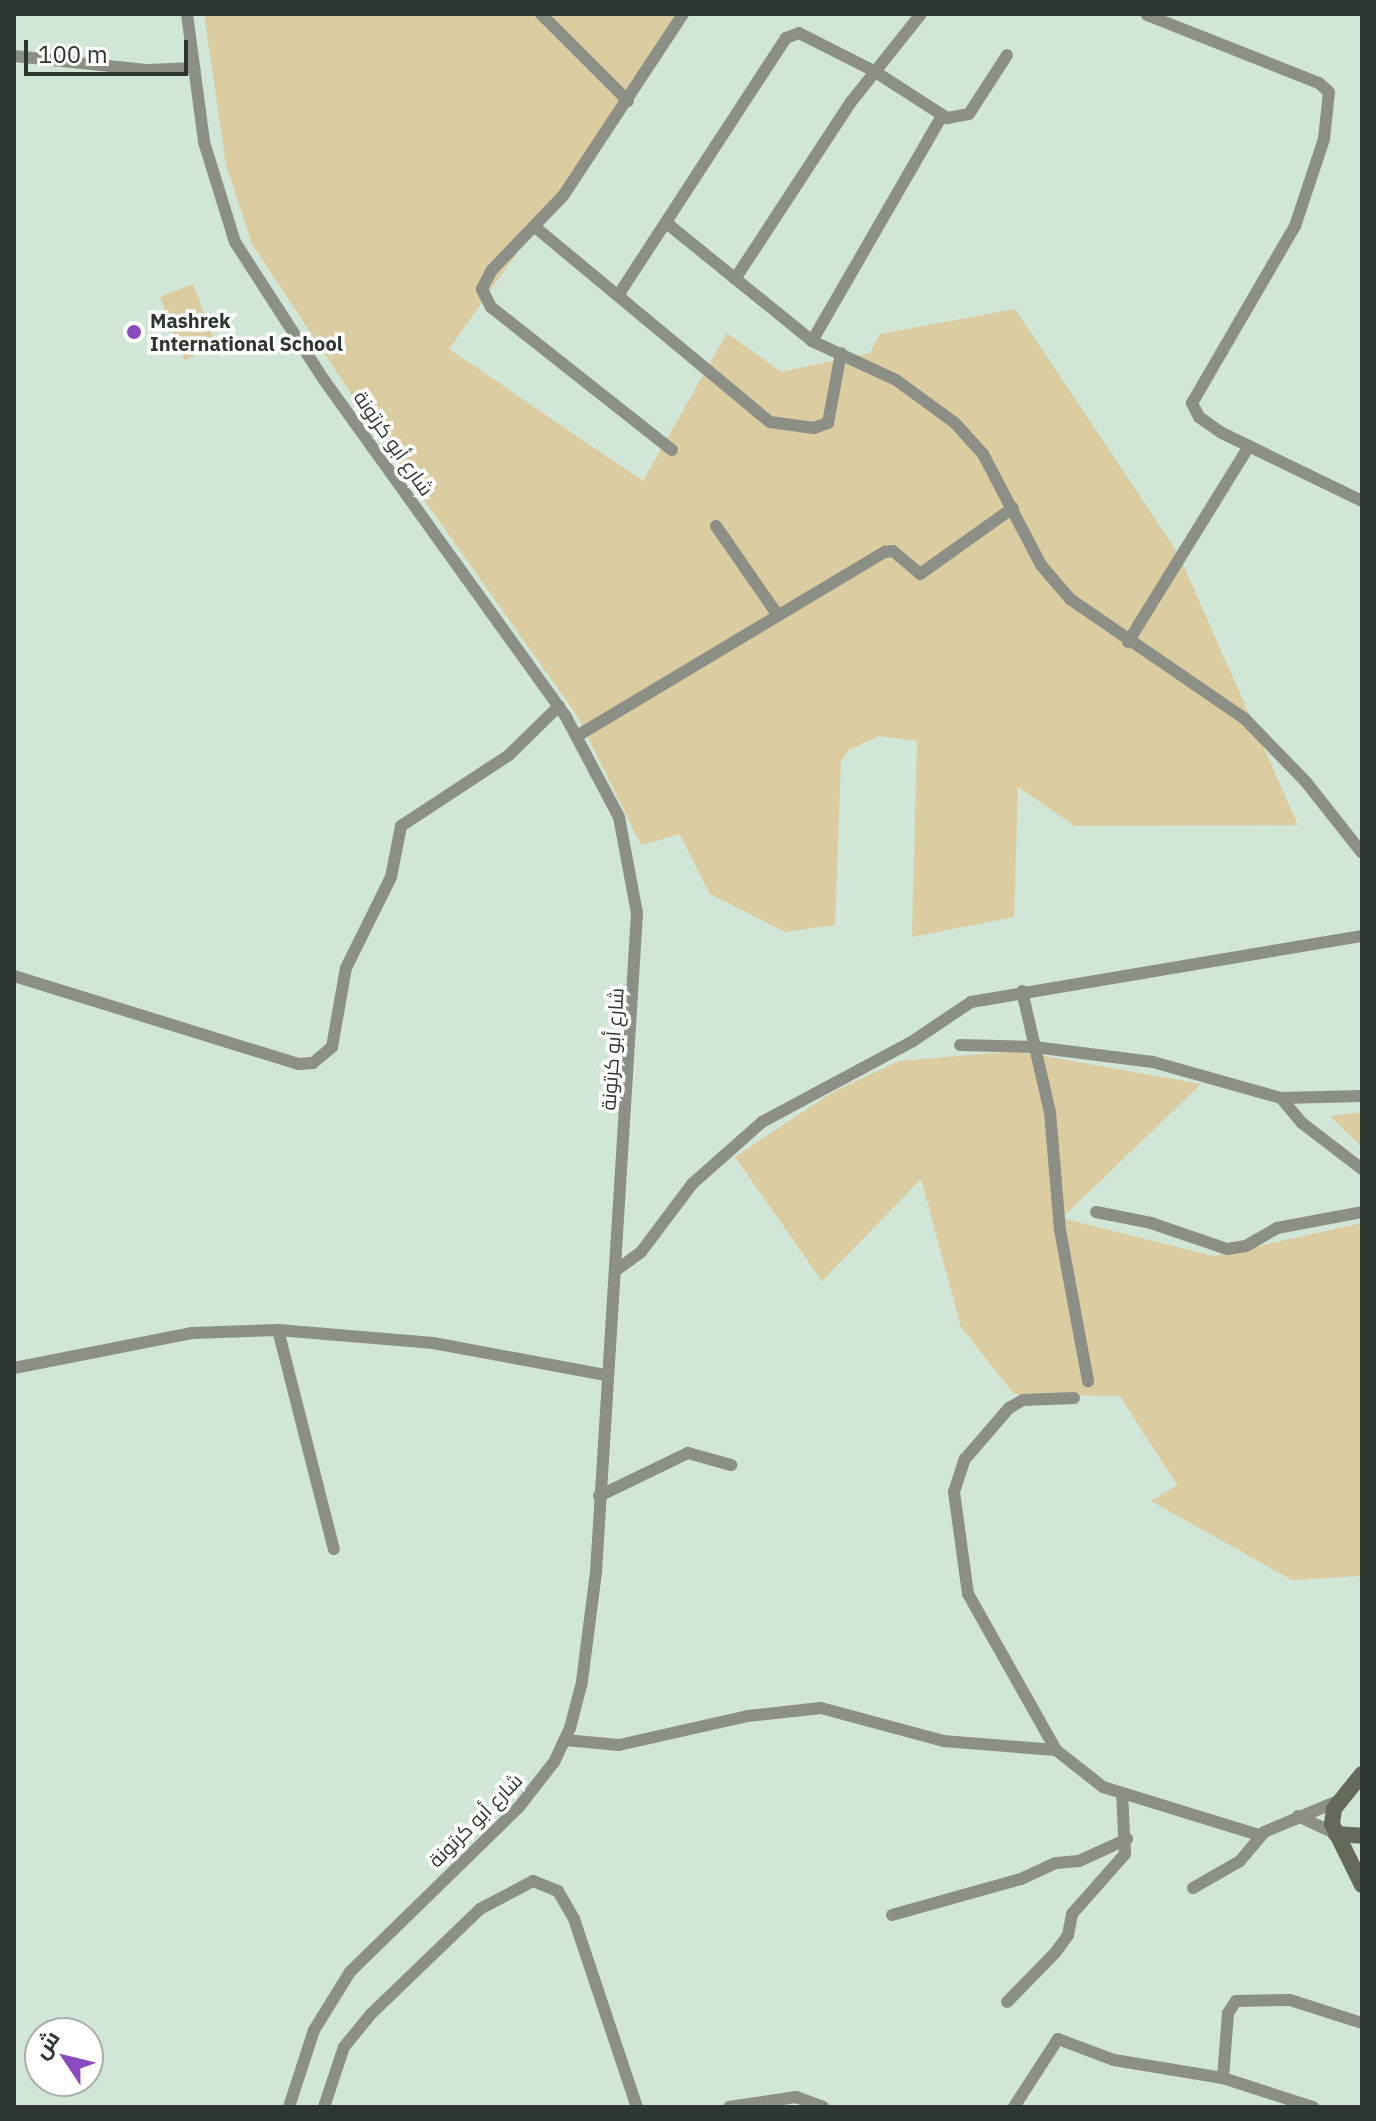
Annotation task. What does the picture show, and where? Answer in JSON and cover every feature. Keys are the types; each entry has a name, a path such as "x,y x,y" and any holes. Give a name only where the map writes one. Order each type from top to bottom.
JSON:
{"street":[{"name":"شارع أبو كرتونة","path":"187,14 215,189 242,256 324,380 559,706 619,817 637,913 590,1633 565,1740 519,1807 350,1972 314,2030 289,2107"},
{"path":"541,14 628,101"},
{"path":"672,450 484,299 491,271 535,227 628,101 683,14"},
{"path":"735,279 874,71 921,14"},
{"path":"1147,15 1319,83 1331,99 1295,226 1193,397 1199,417 1249,446 1362,501"},
{"path":"619,294 669,225 713,143 786,38 799,33 874,71 942,116 969,114 1007,55"},
{"path":"14,56 148,70 194,68"},
{"path":"812,341 942,116"},
{"path":"669,225 812,341 896,380 955,423 983,454 1055,583 1128,642 1244,718 1306,782 1362,853"},
{"path":"535,227 770,422 814,428 828,423 841,353"},
{"path":"1128,642 1249,446"},
{"path":"577,736 777,614 891,549 920,574 1013,508"},
{"path":"716,526 777,614"},
{"path":"14,976 298,1064 313,1063 332,1047 346,968 391,877 401,826 509,755 559,706"},
{"path":"615,1271 641,1252 692,1184 773,1114 913,1041 971,1002 1022,991 1151,975 1362,936"},
{"path":"1022,991 1050,1112 1060,1230 1088,1381"},
{"path":"960,1045 1034,1047 1161,1063 1281,1098 1362,1096"},
{"path":"1281,1098 1302,1123 1362,1169"},
{"path":"1096,1212 1237,1249 1277,1228 1362,1212"},
{"path":"14,1368 193,1333 278,1330 433,1343 606,1375"},
{"path":"278,1330 334,1549"},
{"path":"1074,1398 1023,1400 1009,1408 965,1459 954,1492 962,1571 972,1603 1056,1750 1095,1783 1259,1835"},
{"path":"599,1496 688,1453 731,1465"},
{"path":"565,1740 619,1745 812,1707 950,1742 1056,1750"},
{"path":"1362,1774 1339,1801 1332,1817 1336,1834 1362,1885"},
{"path":"1007,2002 1061,1946 1072,1914 1125,1854 1127,1839 1122,1793"},
{"path":"1193,1888 1240,1861 1259,1835 1339,1801"},
{"path":"1298,1816 1336,1834 1362,1836"},
{"path":"892,1915 1021,1879 1056,1863 1079,1861 1127,1839"},
{"path":"324,2107 344,2047 371,2014 480,1909 520,1886 543,1881 558,1891 574,1919 637,2107"},
{"path":"1223,2078 1228,2013 1236,2001 1290,2000 1362,2023"},
{"path":"1014,2107 1058,2039 1114,2060 1223,2078 1313,2107"},
{"path":"729,2107 796,2097 823,2107"}],"shaded area":[{"path":"204,14 686,14 449,349 643,481 727,333 781,372 870,353 880,334 1015,309 1178,553 1298,825 1075,826 1018,787 1014,917 912,937 917,741 879,736 849,750 841,761 835,925 785,932 710,894 680,834 641,845 578,717 381,439 252,244 226,165"},
{"path":"193,284 217,347 184,360 160,297"},
{"path":"1016,1051 1201,1084 1062,1218 1214,1256 1362,1223 1362,1576 1292,1580 1151,1501 1177,1485 1120,1396 1014,1394 961,1327 921,1179 822,1281 735,1157 833,1092 899,1061"},
{"path":"1362,1112 1362,1147 1330,1116"}],"place":[{"name":"Mashrek International School","path":"134,332"}]}
